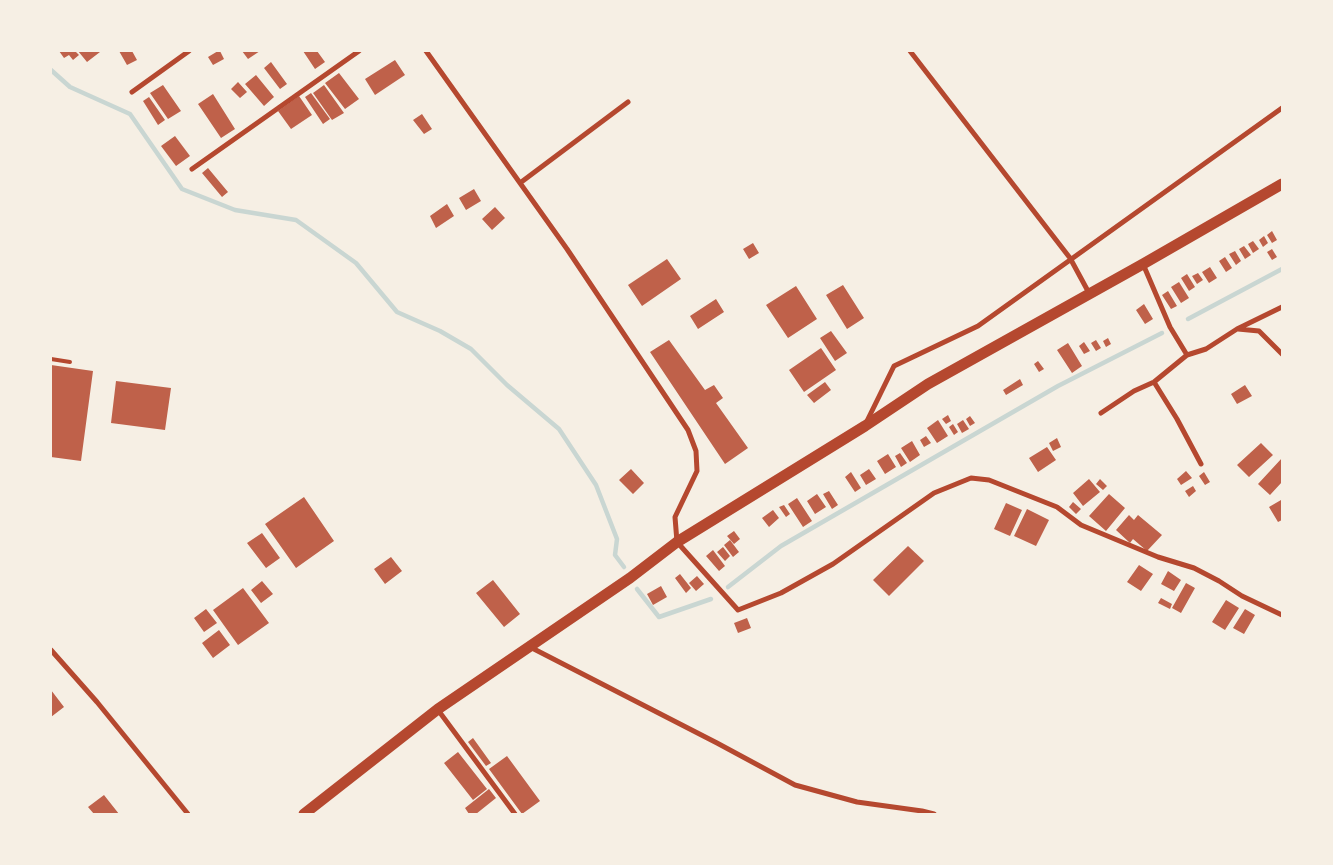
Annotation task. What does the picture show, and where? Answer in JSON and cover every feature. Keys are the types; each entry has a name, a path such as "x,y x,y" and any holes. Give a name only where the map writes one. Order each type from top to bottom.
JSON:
{"main road":[{"path":"304,814 438,709 630,578 677,542 865,426 928,384 1282,184"}],"street":[{"path":"132,92 189,51"},
{"path":"192,169 359,51"},
{"path":"426,51 567,249 640,361 688,430 696,451 697,471 675,517 677,542 738,610 781,593 833,564 934,493 957,482 971,478 989,480 1057,507 1081,525 1158,557 1194,568 1242,596 1282,615"},
{"path":"910,51 1070,258 1089,294"},
{"path":"520,183 628,102"},
{"path":"865,426 894,366 978,326 1070,258 1282,108"},
{"path":"1143,264 1170,327 1187,355"},
{"path":"1101,412 1134,391 1154,382 1187,355 1206,349 1237,329 1282,307"},
{"path":"1237,329 1259,331 1282,354"},
{"path":"1154,382 1177,419 1201,464"},
{"path":"530,647 708,738 795,785 857,802 922,810 934,814"},
{"path":"51,650 97,702 188,814"},
{"path":"438,709 515,814"}],"lane":[{"path":"51,359 70,362"}],"building":[{"path":"59,51 75,51 79,55 73,60 69,55 64,58"},
{"path":"78,51 99,51 100,52 87,62"},
{"path":"119,51 132,51 137,60 127,65"},
{"path":"220,51 224,59 213,65 208,57"},
{"path":"242,51 260,51 248,59"},
{"path":"303,51 317,51 325,62 315,69"},
{"path":"395,60 405,75 375,95 365,79"},
{"path":"271,62 287,84 280,89 264,68"},
{"path":"339,73 359,99 345,109 325,83"},
{"path":"256,75 274,97 264,106 245,84"},
{"path":"238,82 247,92 240,98 231,89"},
{"path":"163,85 181,111 168,119 150,93"},
{"path":"324,85 344,113 332,120 313,93"},
{"path":"311,93 330,119 323,124 305,97"},
{"path":"213,94 235,129 221,138 198,104"},
{"path":"299,96 312,115 291,129 278,111"},
{"path":"149,97 165,120 158,125 143,101"},
{"path":"422,114 432,129 424,134 413,120"},
{"path":"175,136 190,156 176,166 161,146"},
{"path":"208,168 228,192 222,197 202,173"},
{"path":"474,189 481,201 466,210 459,198"},
{"path":"447,204 454,216 436,228 430,216"},
{"path":"495,207 505,218 492,230 482,219"},
{"path":"1272,231 1277,240 1272,243 1267,235"},
{"path":"1264,236 1268,243 1263,247 1259,240"},
{"path":"1253,241 1259,249 1253,253 1248,244"},
{"path":"753,243 759,253 749,259 743,249"},
{"path":"1244,246 1251,255 1245,259 1239,249"},
{"path":"1272,249 1277,257 1272,260 1267,252"},
{"path":"1235,251 1241,261 1236,265 1229,254"},
{"path":"1225,257 1232,268 1226,272 1219,261"},
{"path":"667,259 681,279 642,306 628,285"},
{"path":"1210,267 1217,278 1209,283 1202,272"},
{"path":"1198,273 1203,280 1197,284 1192,276"},
{"path":"1187,274 1195,287 1189,291 1181,278"},
{"path":"1179,282 1189,298 1181,303 1171,287"},
{"path":"843,285 864,318 847,329 826,295"},
{"path":"796,286 817,319 788,338 766,305"},
{"path":"1168,291 1177,306 1171,309 1162,295"},
{"path":"716,299 724,312 698,329 690,316"},
{"path":"1144,304 1153,319 1145,324 1136,310"},
{"path":"831,331 847,353 835,361 820,338"},
{"path":"1108,338 1111,344 1106,347 1103,341"},
{"path":"669,340 705,390 714,385 723,398 716,403 748,448 725,464 650,352"},
{"path":"1096,340 1101,348 1096,351 1091,343"},
{"path":"1084,342 1090,351 1084,354 1079,346"},
{"path":"1068,343 1082,366 1072,373 1057,350"},
{"path":"821,348 836,370 804,392 789,370"},
{"path":"1038,361 1044,369 1039,372 1034,364"},
{"path":"51,365 93,371 81,461 51,457"},
{"path":"1020,379 1023,385 1006,395 1003,390"},
{"path":"116,381 171,388 165,430 111,423"},
{"path":"825,382 831,390 814,403 807,395"},
{"path":"1245,385 1252,396 1237,404 1231,394"},
{"path":"948,415 951,421 946,424 942,419"},
{"path":"970,416 975,423 970,426 966,419"},
{"path":"938,420 948,436 937,443 927,428"},
{"path":"963,420 969,429 962,433 957,424"},
{"path":"953,424 958,432 954,435 949,427"},
{"path":"926,436 931,443 924,447 920,440"},
{"path":"1057,438 1061,447 1053,451 1049,443"},
{"path":"912,441 920,455 910,462 901,448"},
{"path":"1261,443 1273,455 1249,477 1237,465"},
{"path":"1047,447 1056,460 1038,472 1029,458"},
{"path":"900,453 907,463 901,467 895,456"},
{"path":"888,454 896,467 885,474 877,461"},
{"path":"1282,458 1282,482 1270,495 1258,484"},
{"path":"631,469 644,483 633,494 619,480"},
{"path":"869,469 876,479 866,485 860,475"},
{"path":"1186,471 1192,478 1181,485 1177,479"},
{"path":"851,472 861,488 855,492 845,477"},
{"path":"1204,472 1210,482 1205,485 1199,476"},
{"path":"1089,479 1100,492 1083,506 1073,493"},
{"path":"1100,479 1107,486 1103,490 1096,484"},
{"path":"1193,486 1196,491 1189,497 1185,491"},
{"path":"829,491 838,505 832,509 823,494"},
{"path":"817,494 826,507 815,514 807,501"},
{"path":"1109,494 1125,508 1106,531 1089,516"},
{"path":"304,497 334,541 296,568 265,524"},
{"path":"797,498 812,521 803,527 788,504"},
{"path":"1281,500 1282,520 1278,522 1269,507"},
{"path":"1073,502 1081,509 1076,514 1069,507"},
{"path":"1006,503 1022,510 1010,536 994,529"},
{"path":"784,505 790,514 786,517 779,507"},
{"path":"1027,509 1049,520 1036,546 1014,536"},
{"path":"773,510 779,518 769,527 762,518"},
{"path":"1129,515 1134,520 1138,515 1162,535 1147,551 1133,539 1130,543 1116,530"},
{"path":"734,531 740,539 734,544 727,536"},
{"path":"262,533 280,558 266,568 247,543"},
{"path":"730,540 739,552 733,557 724,545"},
{"path":"908,546 924,561 889,596 873,580"},
{"path":"723,547 730,556 725,561 717,552"},
{"path":"713,550 725,566 719,571 706,556"},
{"path":"391,557 402,571 385,584 374,569"},
{"path":"1139,565 1153,574 1141,591 1127,582"},
{"path":"1168,571 1181,580 1174,591 1161,584"},
{"path":"680,574 691,588 686,593 675,578"},
{"path":"697,576 704,584 696,591 689,583"},
{"path":"493,580 520,614 504,627 476,593"},
{"path":"262,581 273,594 261,603 251,590"},
{"path":"1186,583 1195,588 1181,613 1172,608"},
{"path":"661,586 667,597 653,605 647,594"},
{"path":"243,588 269,623 238,645 213,610"},
{"path":"1161,598 1172,604 1170,609 1158,603"},
{"path":"1226,600 1239,608 1225,630 1212,622"},
{"path":"206,609 217,623 204,632 194,618"},
{"path":"1245,609 1255,615 1244,634 1233,628"},
{"path":"747,618 751,628 738,633 734,623"},
{"path":"219,630 230,645 213,658 202,643"},
{"path":"51,690 64,707 51,717"},
{"path":"473,738 491,763 486,766 468,742"},
{"path":"458,752 487,789 473,800 444,763"},
{"path":"507,756 540,801 522,814 489,769"},
{"path":"489,789 496,798 476,814 469,814 465,808"},
{"path":"104,795 119,814 94,814 88,807"}],"waterway":[{"path":"51,70 70,87 130,114 182,189 235,210 296,220 356,263 397,312 440,331 471,349 507,385 559,429 596,485 617,539 615,555 624,567"},
{"path":"1188,319 1282,269"},
{"path":"728,587 781,546 1058,386 1162,333"},
{"path":"637,589 659,617 711,599"}]}
